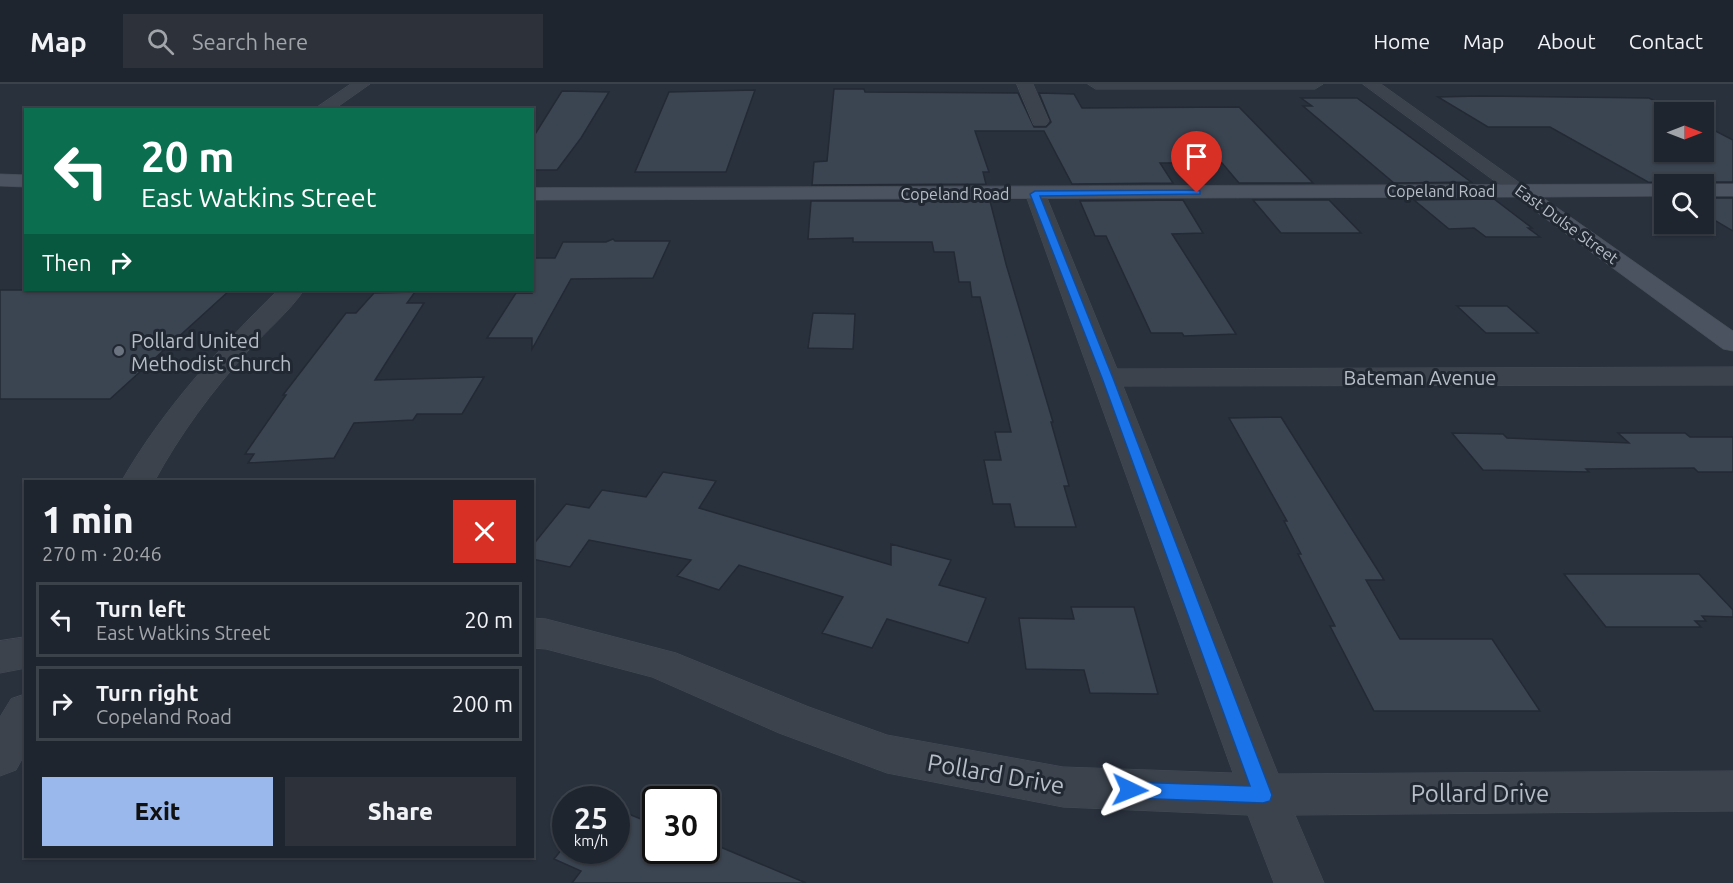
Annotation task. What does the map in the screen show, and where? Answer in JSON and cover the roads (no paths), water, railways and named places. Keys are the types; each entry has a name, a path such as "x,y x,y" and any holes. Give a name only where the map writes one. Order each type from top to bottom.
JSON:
{"street":[{"path":"324,108 362,84"},
{"path":"1025,84 1040,121"},
{"path":"1096,84 1315,84"},
{"name":"East Dulse Street","path":"1371,84 1733,343"},
{"path":"0,180 24,181"},
{"name":"Copeland Road","path":"534,194 1654,190"},
{"path":"1714,190 1733,190"},
{"path":"1035,194 1108,378 1263,795 1299,883"},
{"path":"138,480 150,457 197,395 291,291"},
{"name":"Bateman Avenue","path":"1108,378 1733,376"},
{"name":"Pollard Drive","path":"534,633 546,634 662,664 794,720 887,754 1063,787 1263,795 1733,791"},
{"path":"0,657 24,652"},
{"path":"0,757 24,715"}],"place":[{"name":"Pollard United Methodist Church","path":"119,351"}]}
